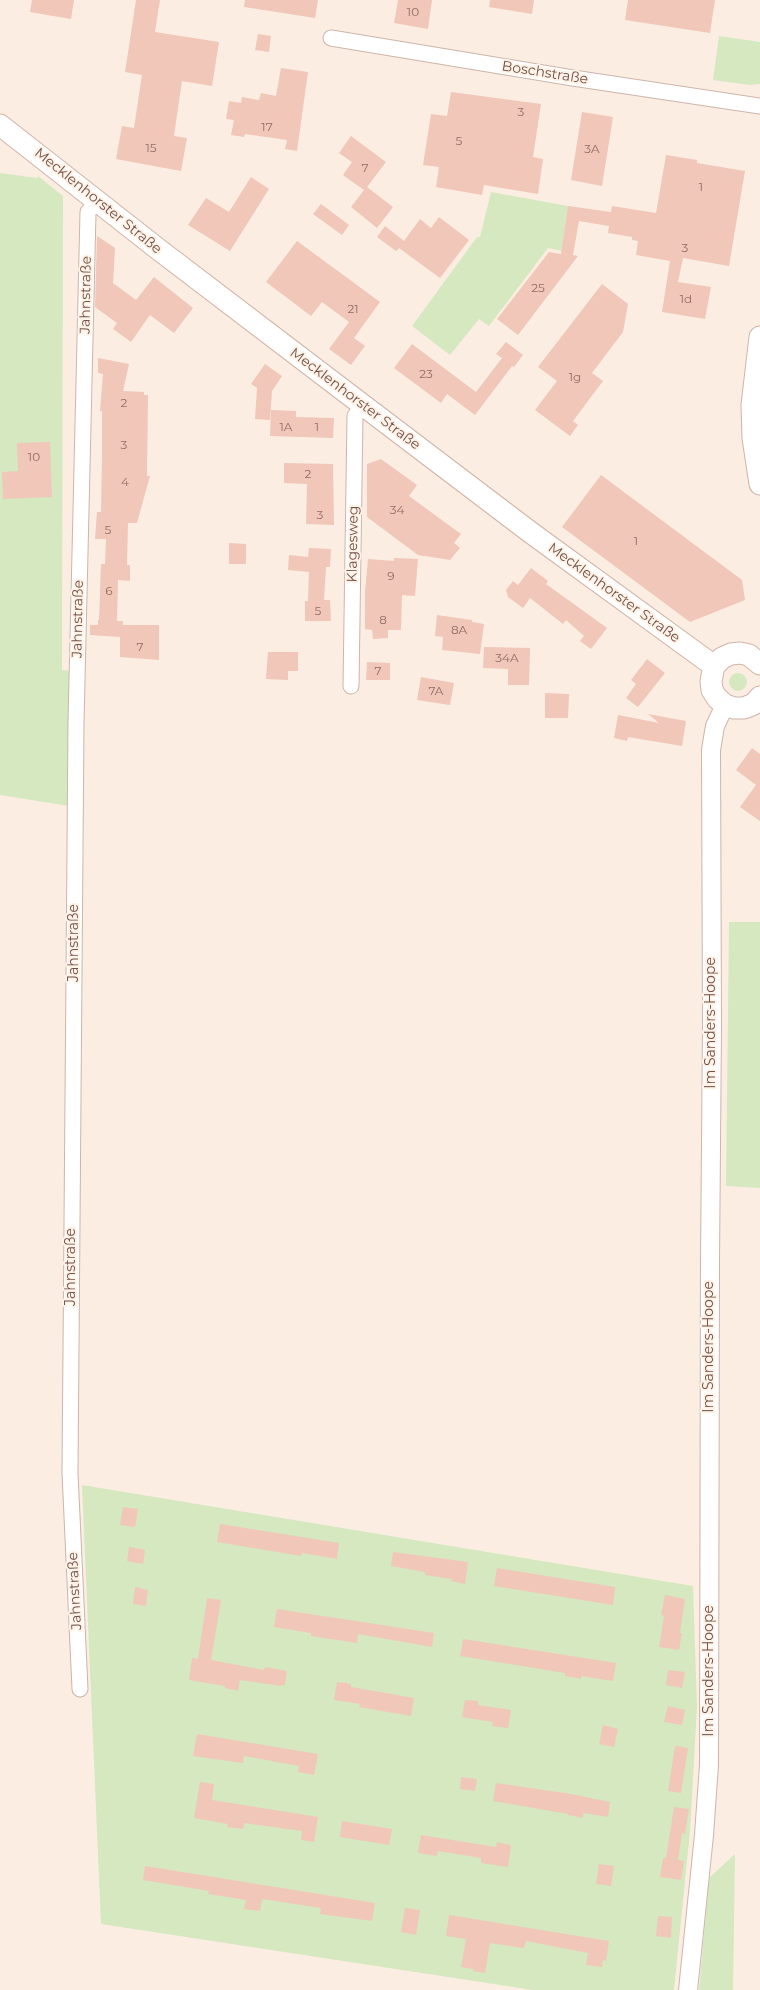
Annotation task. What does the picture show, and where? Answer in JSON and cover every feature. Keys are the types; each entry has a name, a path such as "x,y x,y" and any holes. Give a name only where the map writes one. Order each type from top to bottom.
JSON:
{"main road":[{"name":"Mecklenhorster Straße","path":"0,124 363,405 530,532 714,666"},
{"path":"760,337 752,405 753,438 760,484"},
{"path":"759,660 749,655 740,653 731,654 722,658 714,666 710,681 712,690 717,698 725,705 734,708 744,708 754,704 760,698"}],"street":[{"name":"Boschstraße","path":"331,38 572,78 760,106"},
{"name":"Jahnstraße","path":"80,1689 70,1473 76,731 88,212 97,200"},
{"name":"Klagesweg","path":"351,686 355,416 363,405"},
{"name":"Im Sanders-Hoope","path":"688,1990 704,1835 709,1765 712,1026 711,750 715,726 725,705"}],"green space":[{"path":"719,36 760,42 760,84 750,85 713,80"},
{"path":"0,173 37,178 38,176 63,196 62,670 69,671 69,806 0,795"},
{"path":"491,192 568,206 562,251 548,248 489,326 479,319 450,355 412,326 477,237 480,237"},
{"path":"738,673 744,676 747,682 744,688 738,691 732,688 729,682 732,676"},
{"path":"729,922 760,922 760,1188 726,1186"},
{"path":"82,1485 693,1586 697,1707 690,1831 674,1990 533,1990 101,1924"},
{"path":"735,1854 733,1990 699,1990 709,1878"}],"building":[{"path":"32,0 74,0 71,19 30,12"},
{"path":"136,0 160,0 155,32 219,42 212,86 182,81 174,136 187,138 181,171 116,159 122,126 134,128 142,75 125,72"},
{"path":"245,0 318,0 315,18 244,7"},
{"path":"398,0 432,0 428,29 394,23"},
{"path":"490,0 534,0 532,14 489,7"},
{"path":"628,0 715,0 710,33 625,20"},
{"path":"258,34 271,36 269,52 255,50"},
{"path":"281,68 308,72 297,151 285,149 287,140 245,134 244,137 231,135 234,120 226,119 229,101 241,103 242,97 259,100 261,93 276,96"},
{"path":"451,92 541,104 533,157 543,159 538,194 484,185 482,195 436,187 439,167 423,165 431,114 447,116"},
{"path":"582,112 613,117 602,186 571,180"},
{"path":"351,136 386,162 367,187 393,207 377,228 351,207 364,190 343,175 352,162 339,153"},
{"path":"666,155 697,160 697,163 745,171 729,266 683,258 678,282 711,287 705,319 662,312 670,261 636,255 638,241 632,240 632,237 608,233 609,226 579,221 573,255 578,256 518,335 497,319 549,252 561,254 568,206 611,212 612,206 656,213"},
{"path":"251,177 269,189 230,251 188,225 206,198 229,212"},
{"path":"321,204 349,225 342,235 313,214"},
{"path":"439,217 469,240 440,278 399,248 396,251 377,237 385,226 404,241 420,219 431,228"},
{"path":"97,236 115,248 113,283 136,300 154,277 193,308 174,333 150,315 131,342 113,329 117,323 95,307"},
{"path":"297,241 380,302 354,338 365,346 351,365 329,349 349,322 322,302 311,316 266,282"},
{"path":"602,284 628,304 623,332 592,373 603,381 573,421 578,425 570,436 535,410 557,381 538,367"},
{"path":"506,342 523,355 514,367 512,366 475,415 447,394 441,403 394,368 412,344 476,392 502,358 496,354"},
{"path":"98,358 129,364 123,391 144,392 144,395 148,395 147,476 150,476 137,523 128,523 127,565 130,565 130,581 118,580 117,621 123,621 123,625 159,625 159,660 120,657 120,637 90,635 90,625 98,625 99,620 101,564 105,564 106,539 95,539 97,512 101,512 102,457 102,411 100,411 103,374 98,373"},
{"path":"265,364 282,376 272,391 270,420 255,419 257,388 251,384"},
{"path":"271,410 296,411 296,417 334,418 333,438 270,436"},
{"path":"50,442 52,497 3,499 2,472 18,471 17,443"},
{"path":"381,459 417,485 409,496 461,534 454,543 460,548 450,560 418,555 367,517 367,464"},
{"path":"284,463 333,464 334,525 306,524 307,484 284,483"},
{"path":"601,475 742,580 745,600 690,622 562,527"},
{"path":"229,543 246,544 246,564 229,564"},
{"path":"309,548 331,549 330,567 326,567 324,600 330,600 331,621 305,621 305,601 308,601 309,572 288,570 289,555 308,557"},
{"path":"394,558 418,559 415,596 402,595 401,630 388,630 388,638 373,639 372,630 365,629 365,592 368,559 394,561"},
{"path":"531,568 548,581 546,584 607,628 591,649 580,641 584,636 566,620 563,624 530,598 523,608 508,597 506,590 513,581 518,585"},
{"path":"437,615 472,620 472,622 484,624 480,654 442,650 443,637 435,636"},
{"path":"484,647 530,648 529,685 508,685 508,669 483,668"},
{"path":"268,652 298,652 298,671 288,671 288,680 266,679"},
{"path":"647,659 665,673 638,707 626,698 636,684 631,680"},
{"path":"367,662 390,663 390,680 366,680"},
{"path":"421,677 454,683 450,705 417,700"},
{"path":"545,693 569,694 568,718 545,718"},
{"path":"648,714 686,721 682,746 628,737 627,741 614,738 618,715 659,723"},
{"path":"752,748 760,754 760,821 740,807 756,785 736,770"},
{"path":"123,1507 138,1509 135,1527 120,1525"},
{"path":"220,1524 339,1543 337,1559 302,1553 301,1556 217,1542"},
{"path":"129,1547 145,1550 143,1564 127,1561"},
{"path":"393,1552 468,1562 465,1584 451,1581 452,1579 425,1575 425,1572 391,1566"},
{"path":"497,1568 615,1587 613,1605 494,1586"},
{"path":"135,1587 148,1590 146,1606 133,1604"},
{"path":"665,1595 685,1599 679,1650 659,1647 664,1616 661,1615"},
{"path":"207,1598 221,1600 211,1660 264,1670 265,1667 287,1671 285,1685 281,1686 240,1680 238,1691 225,1688 225,1686 189,1680 192,1658 198,1659"},
{"path":"277,1609 434,1633 432,1647 358,1634 357,1643 311,1636 311,1633 274,1627"},
{"path":"463,1639 616,1663 613,1681 581,1676 581,1679 565,1676 565,1673 460,1656"},
{"path":"668,1670 685,1672 682,1688 666,1685"},
{"path":"337,1682 351,1684 351,1687 414,1698 411,1716 359,1707 360,1704 334,1700"},
{"path":"465,1700 478,1701 478,1705 511,1710 508,1728 492,1726 493,1722 462,1717"},
{"path":"668,1706 685,1710 682,1725 664,1722"},
{"path":"603,1725 618,1729 614,1747 599,1744"},
{"path":"197,1734 318,1754 314,1775 298,1772 299,1766 244,1756 243,1763 193,1756"},
{"path":"675,1746 688,1748 681,1793 668,1791"},
{"path":"461,1777 477,1779 475,1791 460,1789"},
{"path":"200,1782 214,1784 212,1800 318,1817 314,1842 301,1840 302,1831 244,1823 243,1829 227,1827 228,1824 194,1818"},
{"path":"496,1783 571,1794 610,1802 608,1817 583,1813 583,1818 493,1801"},
{"path":"674,1807 689,1809 685,1834 682,1833 678,1860 684,1861 681,1880 660,1877 663,1858 666,1858"},
{"path":"342,1821 392,1829 389,1845 340,1837"},
{"path":"421,1835 496,1847 497,1842 511,1845 508,1867 481,1863 481,1858 438,1851 437,1856 418,1853"},
{"path":"599,1864 614,1866 611,1886 596,1884"},
{"path":"145,1866 375,1903 372,1921 320,1914 321,1908 262,1899 260,1911 244,1909 246,1900 208,1894 209,1891 143,1880"},
{"path":"405,1908 420,1910 416,1935 401,1932"},
{"path":"449,1915 609,1941 606,1961 603,1960 602,1967 586,1965 588,1953 526,1941 524,1948 490,1943 485,1973 473,1971 473,1969 461,1967 466,1939 446,1936"},
{"path":"658,1916 672,1917 671,1938 656,1936"}]}
